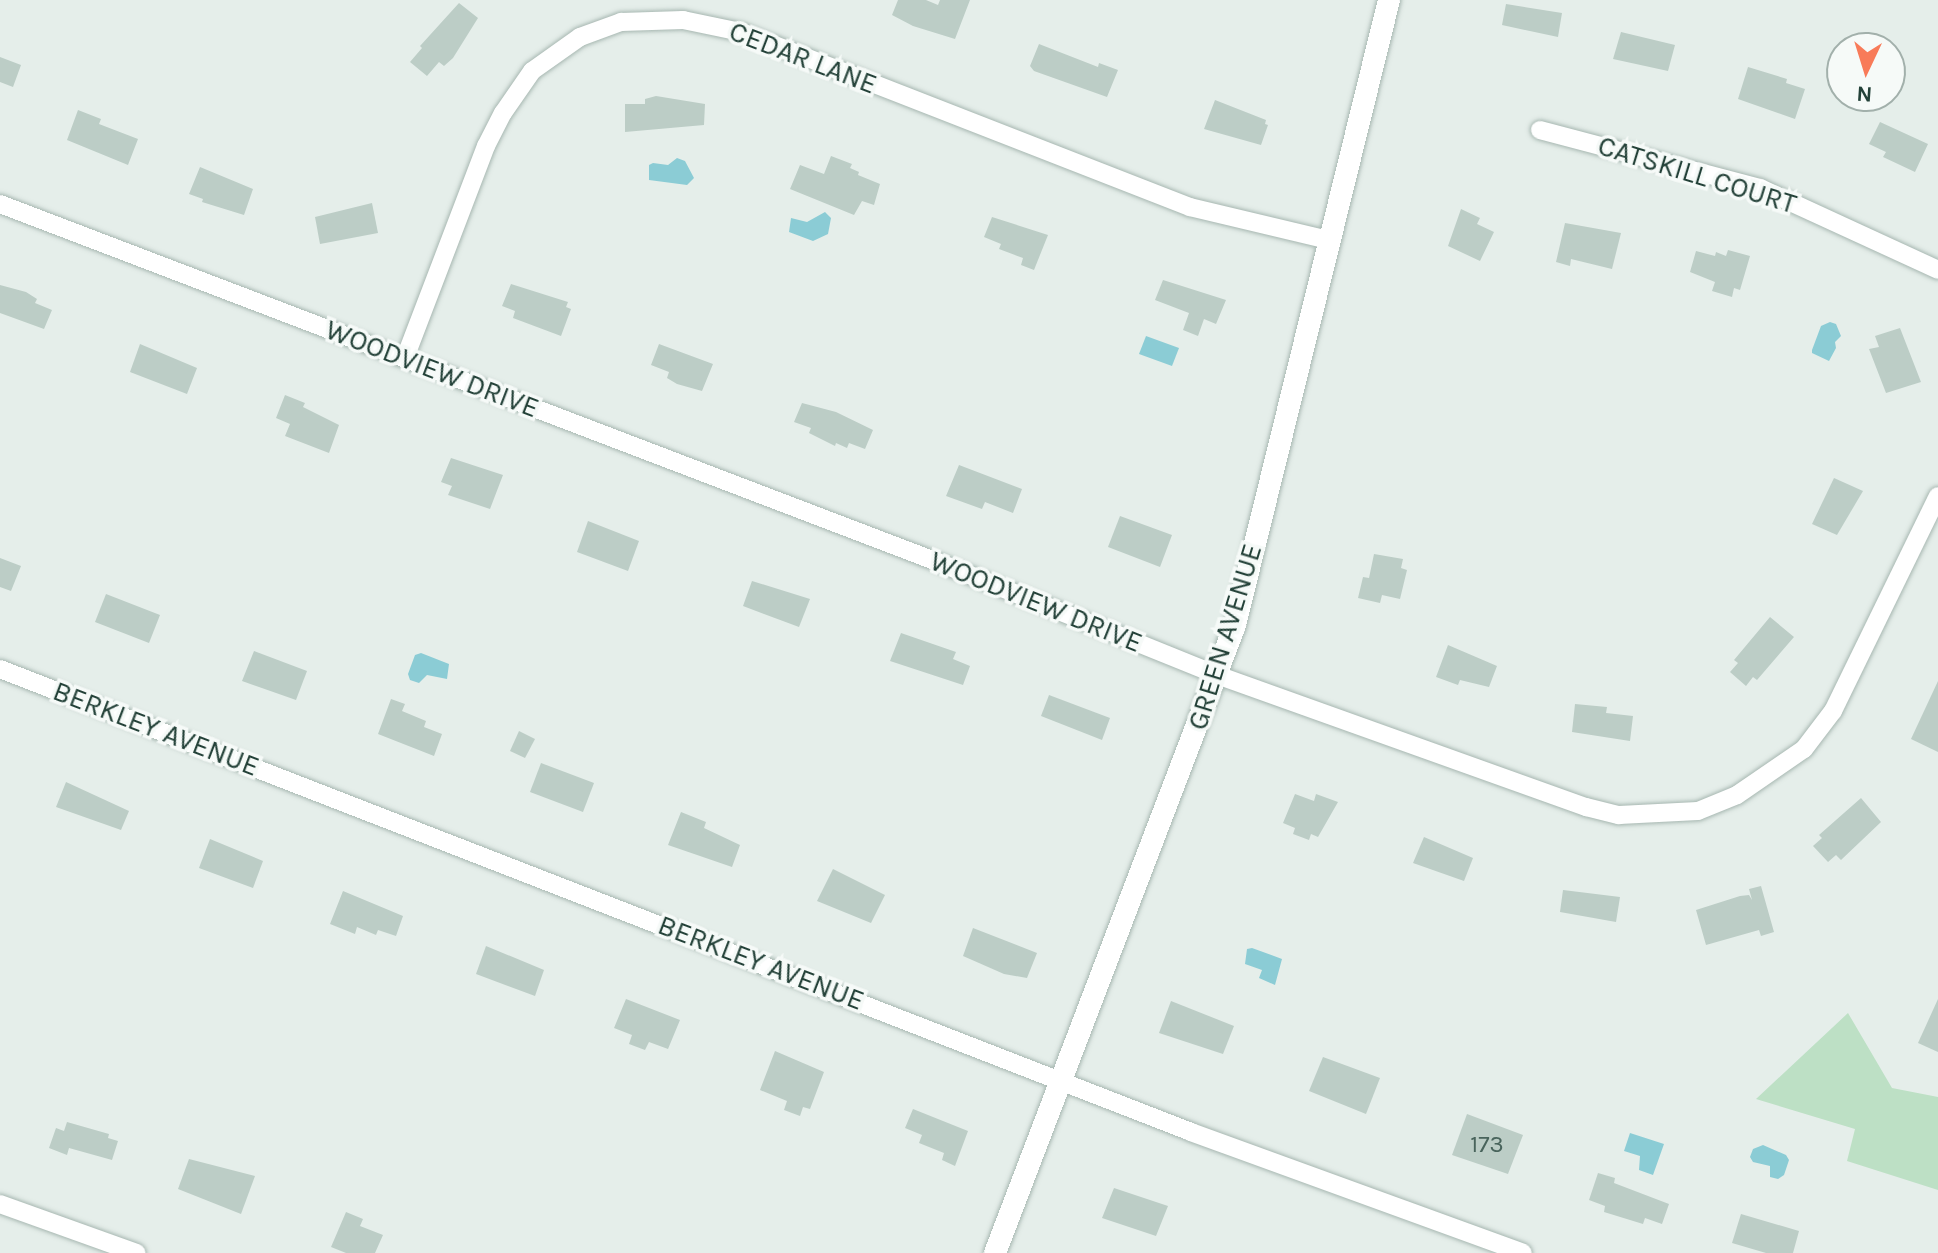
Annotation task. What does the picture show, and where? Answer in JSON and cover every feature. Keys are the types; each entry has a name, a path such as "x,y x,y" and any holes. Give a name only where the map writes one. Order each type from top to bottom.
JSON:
{"street":[{"name":"GREEN AVENUE","path":"995,1253 1235,625 1389,0"},
{"name":"CEDAR LANE","path":"405,358 486,146 503,113 532,71 580,37 621,22 683,20 741,32 1190,207 1329,240"},
{"name":"CATSKILL COURT","path":"1540,130 1760,188 1938,270"},
{"name":"WOODVIEW DRIVE","path":"0,204 920,555 1217,675 1586,807 1619,815 1698,811 1737,795 1804,749 1833,711 1938,496"},
{"name":"BERKLEY AVENUE","path":"0,669 1191,1132 1523,1253"},
{"path":"0,1204 137,1253"}],"green space":[{"path":"1848,1013 1892,1088 1938,1097 1938,1190 1847,1161 1855,1129 1756,1099"}],"water":[{"path":"677,158 685,161 694,178 687,185 649,180 649,165 668,165"},
{"path":"825,212 831,218 828,234 813,241 789,232 791,218 807,222"},
{"path":"1830,322 1836,324 1841,336 1835,342 1836,348 1829,361 1812,353 1812,350 1821,326"},
{"path":"1146,336 1179,348 1172,366 1139,354"},
{"path":"421,653 449,664 447,679 427,675 419,683 410,680 408,674 415,655"},
{"path":"1247,949 1282,959 1275,985 1259,978 1262,970 1245,964"},
{"path":"1630,1133 1664,1144 1653,1175 1639,1170 1640,1156 1624,1151"},
{"path":"1763,1145 1786,1155 1789,1160 1784,1175 1778,1179 1770,1177 1770,1166 1753,1162 1750,1157 1753,1149"}],"building":[{"path":"898,0 926,0 938,5 940,0 970,0 955,39 913,26 892,15"},
{"path":"459,3 478,18 453,58 444,66 439,62 427,76 410,62 422,48 420,46"},
{"path":"1506,4 1562,13 1558,37 1502,25"},
{"path":"1621,32 1675,45 1668,71 1613,59"},
{"path":"1039,44 1098,67 1099,63 1118,70 1107,97 1034,71 1030,66"},
{"path":"0,57 21,65 13,87 0,82"},
{"path":"1748,67 1787,79 1786,83 1805,89 1795,119 1738,99"},
{"path":"656,96 705,104 704,125 625,132 625,104 645,104 645,99"},
{"path":"1215,100 1266,120 1265,124 1268,125 1261,145 1204,129"},
{"path":"78,110 101,119 99,124 138,139 128,165 67,140"},
{"path":"1880,122 1928,144 1915,172 1883,157 1886,152 1869,144"},
{"path":"831,156 852,164 850,168 859,172 858,175 880,184 874,205 862,201 854,215 790,189 800,165 824,174"},
{"path":"200,167 253,189 244,215 202,202 203,199 189,194"},
{"path":"372,203 378,233 320,244 315,217"},
{"path":"1461,209 1480,218 1477,224 1494,232 1480,261 1448,246"},
{"path":"992,217 1048,235 1034,270 1021,265 1023,258 999,249 1001,244 984,237"},
{"path":"1565,223 1621,233 1612,269 1571,259 1570,266 1556,262"},
{"path":"1728,250 1750,256 1740,290 1734,288 1732,297 1712,291 1715,282 1690,272 1696,251 1726,256"},
{"path":"1163,280 1226,300 1216,324 1204,319 1198,336 1183,330 1189,313 1155,300"},
{"path":"511,284 568,302 566,307 571,309 561,336 513,318 515,311 502,306"},
{"path":"0,285 26,292 37,299 35,303 52,310 44,329 0,313"},
{"path":"1900,328 1921,382 1886,393 1869,349 1879,347 1875,336"},
{"path":"140,344 197,368 187,394 130,372"},
{"path":"659,344 713,364 702,391 677,384 667,378 669,372 651,365"},
{"path":"285,395 305,403 303,407 339,425 329,453 285,436 290,424 276,418"},
{"path":"802,403 836,412 873,430 865,449 849,443 847,448 836,443 835,446 809,433 811,428 794,422"},
{"path":"451,458 503,475 490,509 448,495 452,486 441,482"},
{"path":"959,465 1022,489 1013,513 985,502 982,509 946,496"},
{"path":"1834,478 1863,491 1837,535 1812,524"},
{"path":"1120,516 1172,535 1160,567 1108,547"},
{"path":"588,521 639,541 628,571 577,552"},
{"path":"1374,554 1403,559 1401,568 1407,570 1400,599 1382,595 1380,603 1358,598 1363,577 1369,578"},
{"path":"0,558 21,566 11,591 0,587"},
{"path":"752,581 810,599 799,627 743,606"},
{"path":"106,594 160,615 149,643 95,622"},
{"path":"1770,617 1794,637 1757,680 1753,677 1746,686 1730,672 1738,663 1734,660"},
{"path":"901,633 956,652 953,659 970,666 963,685 890,661"},
{"path":"1448,645 1497,666 1489,687 1460,680 1458,685 1436,677"},
{"path":"254,651 307,671 296,700 242,681"},
{"path":"1938,681 1938,752 1911,739"},
{"path":"1049,695 1110,718 1102,740 1041,716"},
{"path":"391,699 405,704 402,711 426,721 424,727 442,734 434,756 378,734"},
{"path":"1575,704 1607,707 1606,713 1633,716 1630,741 1572,732"},
{"path":"519,731 535,739 525,758 510,751"},
{"path":"541,763 594,783 583,812 530,792"},
{"path":"66,782 129,811 121,830 56,807"},
{"path":"1295,794 1314,801 1316,794 1338,802 1318,837 1311,834 1309,840 1293,834 1295,828 1283,823"},
{"path":"1861,798 1881,822 1841,860 1836,855 1828,862 1813,846 1822,838 1819,835"},
{"path":"681,812 706,822 704,828 740,845 732,867 668,845"},
{"path":"1424,837 1473,858 1464,881 1413,863"},
{"path":"210,839 263,861 253,888 199,868"},
{"path":"833,869 885,895 871,923 817,901"},
{"path":"1761,886 1774,932 1761,936 1759,930 1706,945 1696,910 1740,896 1749,895 1752,900 1749,889"},
{"path":"1563,890 1620,897 1616,922 1560,912"},
{"path":"343,891 403,916 396,936 378,930 376,935 357,927 355,934 330,924"},
{"path":"973,928 1037,953 1027,978 1004,974 963,956"},
{"path":"486,946 544,970 535,996 476,974"},
{"path":"626,999 680,1020 668,1049 649,1042 645,1050 629,1044 632,1035 614,1028"},
{"path":"1938,999 1938,1052 1918,1043"},
{"path":"1171,1001 1234,1026 1223,1054 1159,1033"},
{"path":"775,1051 824,1072 810,1109 803,1107 800,1116 784,1110 787,1101 760,1090"},
{"path":"1323,1057 1380,1078 1366,1114 1309,1091"},
{"path":"913,1109 968,1131 955,1166 942,1160 944,1153 919,1143 922,1135 905,1128"},
{"path":"1467,1114 1523,1135 1508,1174 1452,1155"},
{"path":"67,1122 109,1134 108,1138 118,1141 112,1160 69,1148 67,1155 49,1148 56,1128 64,1131"},
{"path":"189,1159 255,1176 241,1214 178,1189"},
{"path":"1598,1173 1615,1178 1614,1183 1669,1204 1662,1224 1645,1218 1643,1224 1604,1212 1605,1206 1589,1200"},
{"path":"1114,1188 1168,1206 1156,1236 1102,1218"},
{"path":"346,1212 363,1219 360,1226 383,1235 375,1253 346,1253 331,1247"},
{"path":"1741,1214 1799,1231 1793,1253 1766,1253 1732,1243"}]}
